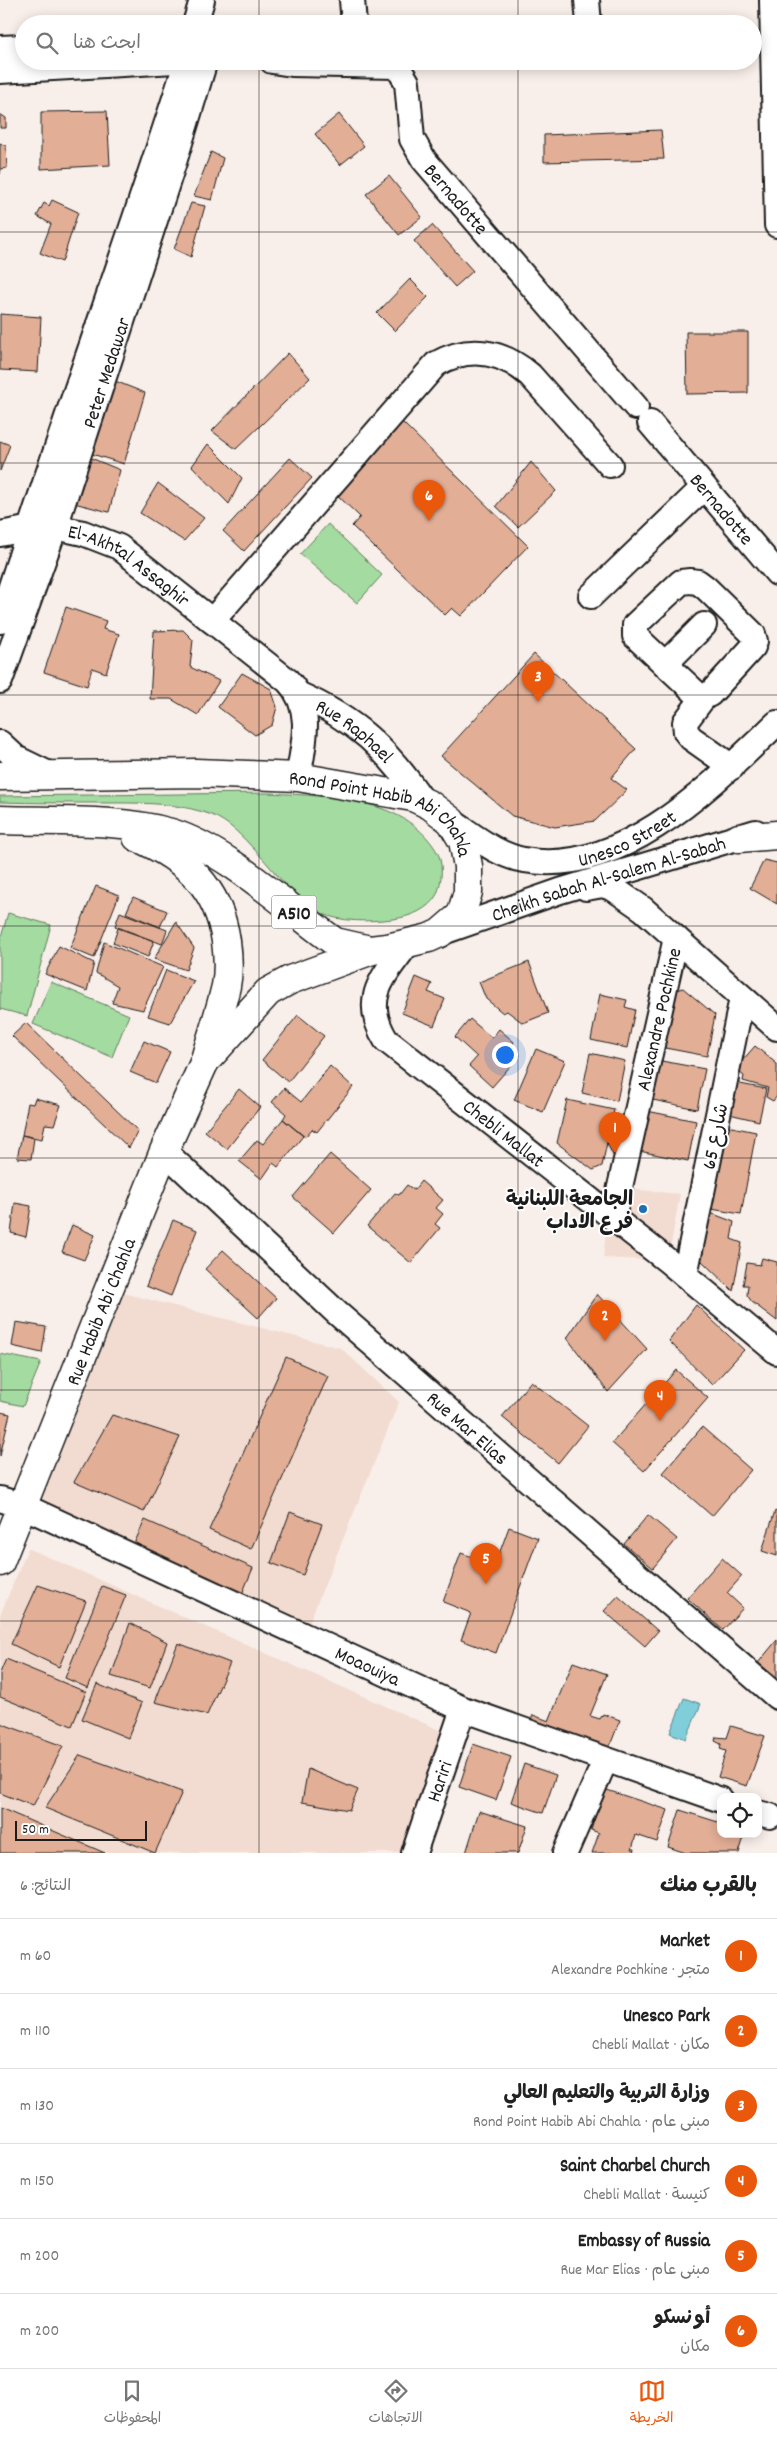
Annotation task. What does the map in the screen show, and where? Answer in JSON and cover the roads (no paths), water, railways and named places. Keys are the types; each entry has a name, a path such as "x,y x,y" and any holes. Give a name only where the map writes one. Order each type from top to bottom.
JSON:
{"main road":[{"name":"Rond Point Habib Abi Chahla","path":"52,776 196,774 298,777 401,794 422,800 451,821 466,853 468,892 461,915 426,938 374,950 335,942 233,866 204,849 170,833 111,824"},
{"name":"A510","path":"0,776 52,776"},
{"name":"A510","path":"0,820 111,824"},
{"path":"111,824 176,857 205,885 220,913 227,944 228,969 226,985 204,1063"},
{"path":"739,838 777,835"},
{"path":"204,1063 268,992 290,980 374,950"},
{"name":"Rue Habib Abi Chahla","path":"0,1562 12,1502 204,1063"}],"street":[{"path":"198,15 202,0"},
{"path":"202,0 206,15"},
{"path":"352,0 353,15"},
{"path":"588,0 589,15"},
{"path":"772,0 768,44 777,225"},
{"path":"0,48 15,47"},
{"path":"0,71 18,70"},
{"name":"Peter Medawar","path":"0,681 55,527 68,449 184,70"},
{"name":"Peter Medawar","path":"0,621 29,528 68,449 175,159 201,70"},
{"name":"Bernadotte","path":"400,70 407,82 412,139 424,160 777,572"},
{"path":"212,621 430,372 447,358 480,352 494,354 519,366 530,375 610,466"},
{"path":"591,596 704,487"},
{"name":"El-Akhtal Assaghir","path":"0,534 29,528 55,527 96,538 126,552 288,681 298,694 303,706 306,731 298,777"},
{"path":"682,582 698,582 753,634 755,642 747,654 710,694 698,695 665,664 635,636 635,625 682,582"},
{"path":"665,664 704,626"},
{"name":"Rue Raphael","path":"298,694 326,707 359,729 394,761 422,800"},
{"path":"704,696 685,722 686,732 691,738 732,767"},
{"name":"Unesco Street","path":"451,821 508,856 542,862 582,857 625,844 644,834 701,793 732,767 777,723"},
{"path":"0,744 16,758 52,776"},
{"name":"Cheikh Sabah Al-Salem Al-Sabah","path":"426,938 560,891 777,826"},
{"path":"560,891 603,885 614,889 644,909 777,1028"},
{"name":"Chebli Mallat","path":"426,938 380,980 374,1000 377,1022 386,1040 392,1047 685,1275 777,1352"},
{"name":"Alexandre Pochkine","path":"612,1218 676,938"},
{"name":"شارع 65","path":"685,1275 742,998"},
{"name":"Rue Mar Elias","path":"164,1152 337,1313 777,1697"},
{"name":"Moaouiya","path":"12,1502 463,1709 605,1761 717,1799"},
{"name":"Hariri","path":"414,1853 463,1709"},
{"path":"565,1853 605,1761"}],"water":[{"path":"684,1698 701,1704 686,1739 670,1733"}],"place":[{"name":"أونسكو","path":"429,521"},
{"name":"وزارة التربية والتعليم العالي","path":"538,702"},
{"name":"Market","path":"615,1153"},
{"name":"الجامعة اللبنانية فرع الاداب","path":"643,1209"},
{"name":"Unesco Park","path":"605,1341"},
{"name":"Saint Charbel Church","path":"660,1421"},
{"name":"Embassy of Russia","path":"486,1584"}]}
